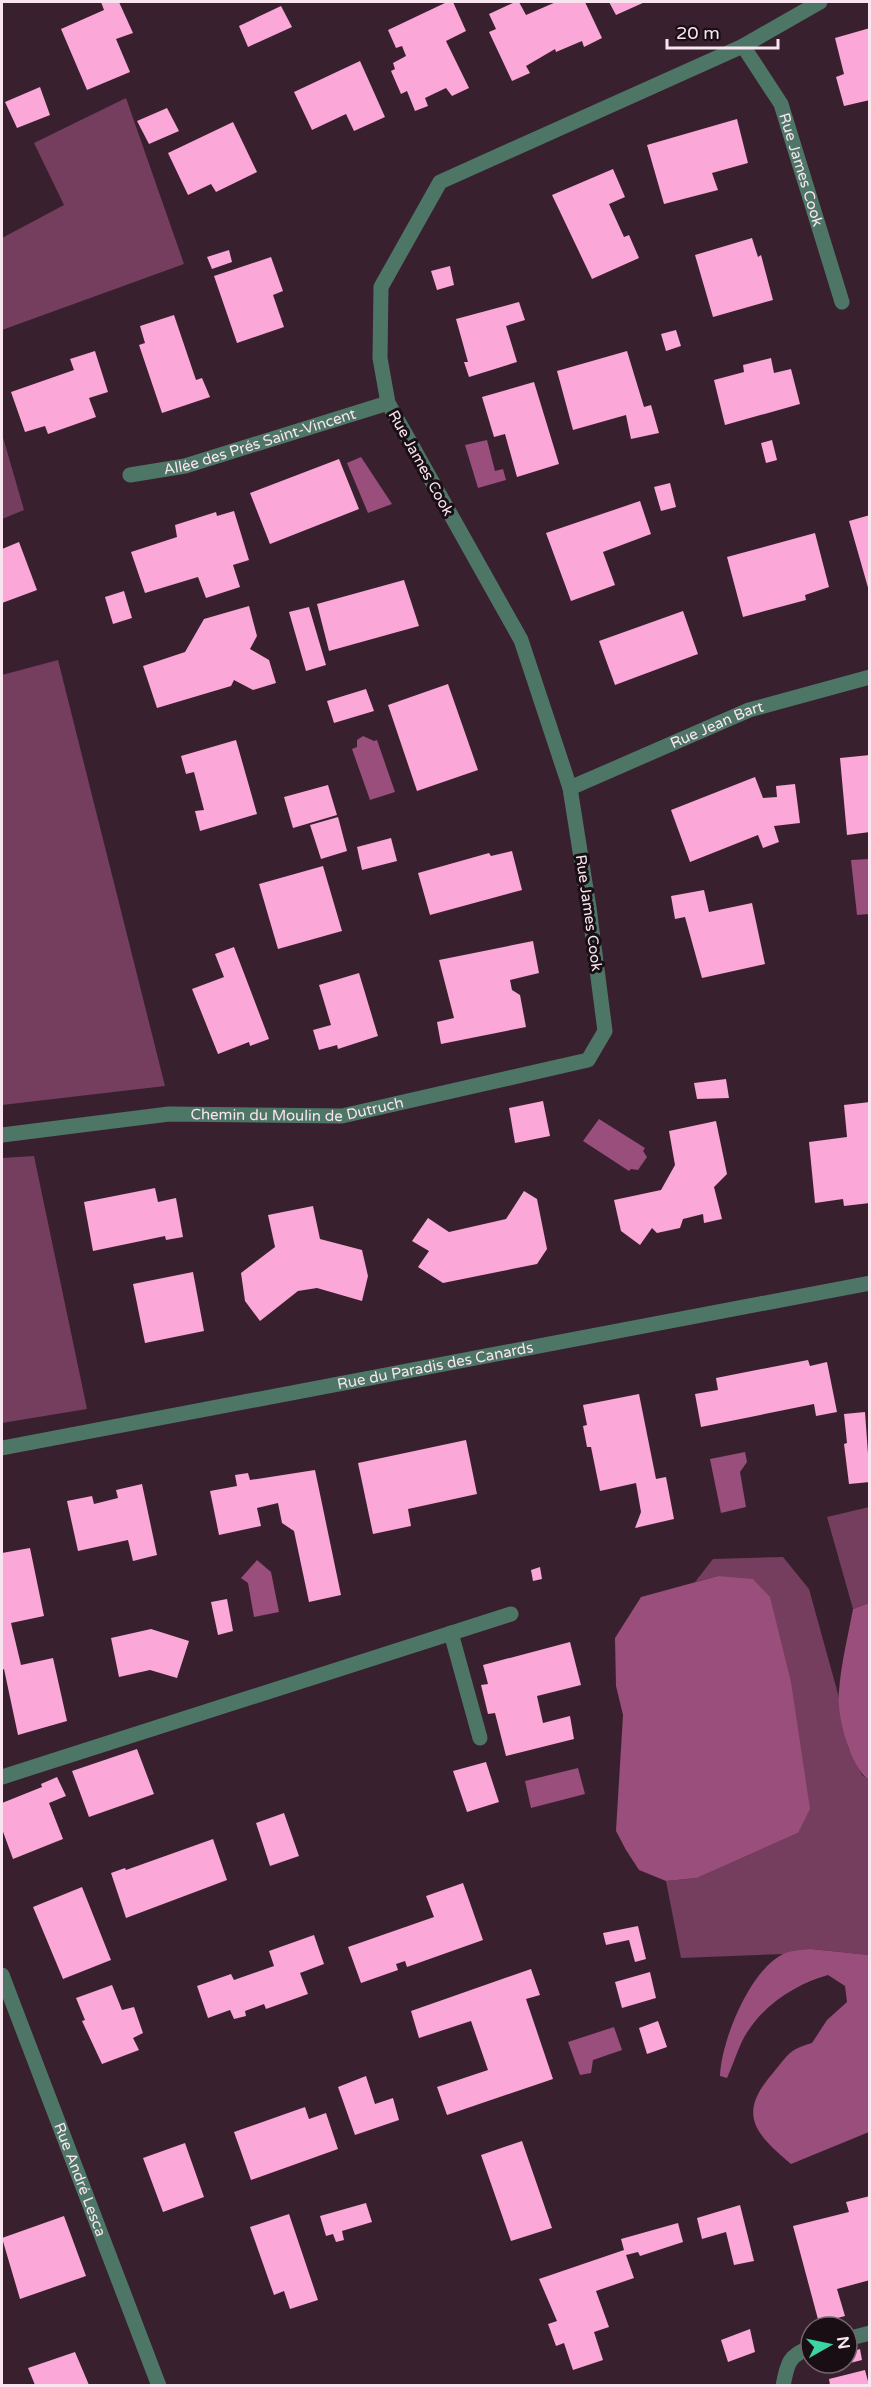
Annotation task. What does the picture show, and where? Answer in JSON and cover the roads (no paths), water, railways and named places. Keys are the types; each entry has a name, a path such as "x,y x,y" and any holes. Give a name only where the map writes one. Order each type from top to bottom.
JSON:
{"street":[{"name":"Rue James Cook","path":"588,1060 605,1031 570,788 521,640 388,404 380,358 381,287 440,182 743,46 820,2"},
{"name":"Rue James Cook","path":"743,46 781,104 842,302"},
{"name":"Allée des Prés Saint-Vincent","path":"130,475 185,466 388,404"},
{"name":"Rue Jean Bart","path":"570,788 749,710 870,677"},
{"name":"Chemin du Moulin de Dutruch","path":"2,1135 169,1114 342,1116 588,1060"},
{"name":"Rue du Paradis des Canards","path":"2,1448 870,1283"},
{"path":"2,1777 511,1614"},
{"path":"451,1633 480,1738"},
{"name":"Rue André Lesca","path":"2,1975 159,2385"},
{"path":"783,2385 787,2361 799,2351"}]}
